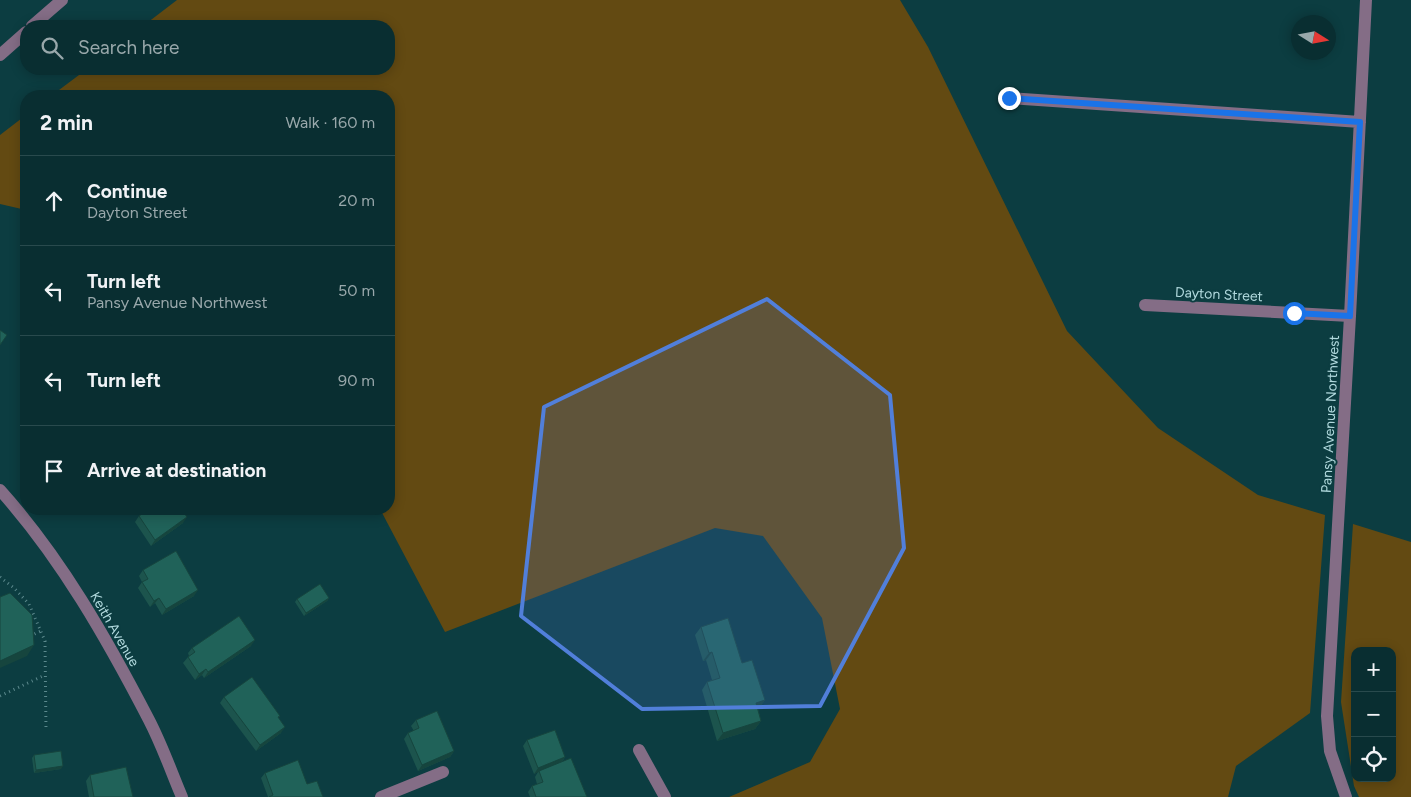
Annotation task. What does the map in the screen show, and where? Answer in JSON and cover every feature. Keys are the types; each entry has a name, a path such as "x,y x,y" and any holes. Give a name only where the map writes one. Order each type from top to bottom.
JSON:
{"street":[{"path":"39,20 62,0"},
{"name":"Pansy Avenue Northwest","path":"1346,797 1330,751 1327,716 1366,0"},
{"path":"0,55 20,37"},
{"path":"1009,98 1360,122"},
{"name":"Dayton Street","path":"1145,305 1350,316"},
{"name":"Keith Avenue","path":"0,490 20,513"},
{"name":"Keith Avenue","path":"22,515 85,605 150,721 182,797"},
{"path":"639,750 665,797"},
{"path":"381,797 443,772"}],"path":[{"path":"1,579 29,604 45,641 46,731"},
{"path":"24,614 32,610"},
{"path":"25,638 41,631"},
{"path":"0,696 45,675"}],"highlighted area":[{"path":"767,299 890,395 904,548 820,706 642,709 521,616 544,407"}],"shaded area":[{"path":"177,0 900,0 928,47 1067,331 1158,428 1258,495 1325,515 1310,713 1236,766 1228,797 729,797 810,762 840,709 822,618 763,536 715,528 445,632 383,515 395,515 395,90 59,90 79,75 395,75 395,20 151,20"},
{"path":"20,120 20,209 0,204 0,135"},
{"path":"1353,524 1411,542 1411,797 1359,797 1353,782 1396,782 1396,647 1351,647 1351,767 1341,702"}],"building":[{"path":"0,330 7,335 0,345"},
{"path":"186,515 187,517 155,540 139,516"},
{"path":"176,551 198,590 166,609 159,598 154,601 142,582 148,579 143,570"},
{"path":"320,584 329,598 306,613 297,599"},
{"path":"10,593 32,615 34,645 0,661 0,597"},
{"path":"239,616 255,640 208,672 206,669 199,674 188,657 195,652 192,648"},
{"path":"728,618 742,663 752,660 765,700 756,703 761,721 723,733 707,682 720,678 712,652 709,653 701,627"},
{"path":"252,677 280,716 278,717 285,727 260,745 224,697"},
{"path":"437,711 454,751 422,765 408,733 419,728 416,720"},
{"path":"555,730 565,757 538,768 527,740"},
{"path":"61,751 63,766 36,770 34,755"},
{"path":"571,758 587,797 536,797 532,786 543,782 539,771"},
{"path":"298,760 307,784 317,781 323,797 269,797 273,795 265,773"},
{"path":"126,767 133,797 94,797 90,775"}],"route":[{"path":"1009,98 1360,122 1350,316 1294,313"}]}
